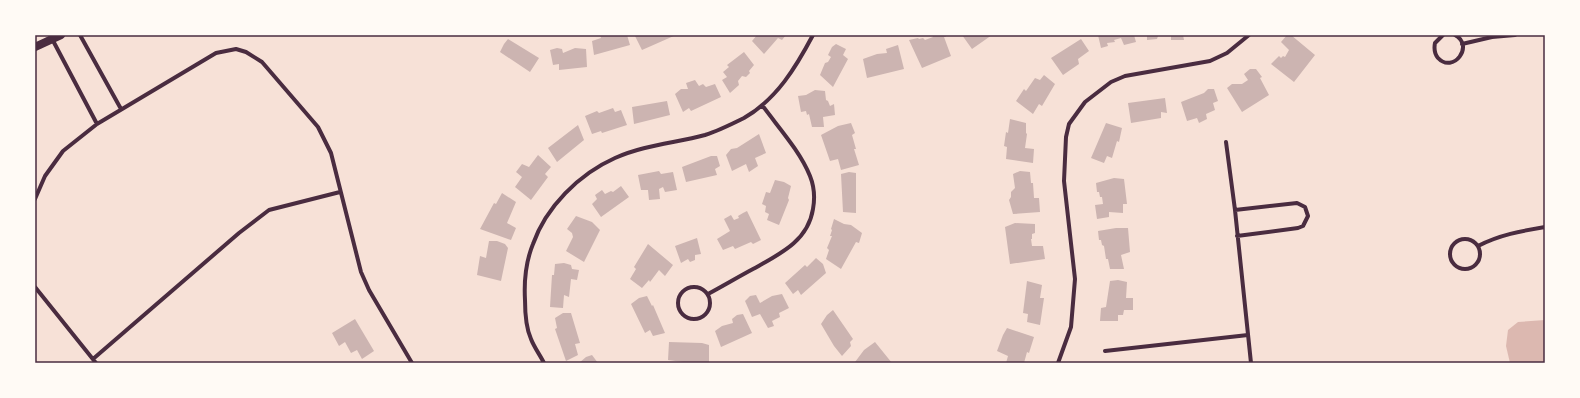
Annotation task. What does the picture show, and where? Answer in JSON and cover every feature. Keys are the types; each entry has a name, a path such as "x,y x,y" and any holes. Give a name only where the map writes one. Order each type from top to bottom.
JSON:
{"highway":[{"path":"35,47 51,37 60,35"}],"street":[{"path":"80,35 121,109"},
{"path":"544,363 531,339 525,311 525,281 532,244 550,211 578,181 613,159 634,150 706,135 745,117 762,106 785,82 799,61 813,35"},
{"path":"1058,363 1071,327 1075,279 1064,181 1066,136 1069,124 1085,102 1111,82 1132,75 1210,61 1226,53 1249,35"},
{"path":"1443,35 1438,39 1434,47 1437,56 1444,62 1448,63 1457,60 1462,53 1462,44 1455,35"},
{"path":"1462,44 1492,37 1515,35"},
{"path":"51,37 97,124"},
{"path":"35,199 45,176 63,151 97,124 216,53 236,49 246,52 262,62 318,127 332,153 340,192 361,272 373,297 412,363"},
{"path":"708,294 784,252 796,243 803,234 812,215 815,202 811,177 799,156 762,106"},
{"path":"1226,142 1235,210 1251,363"},
{"path":"35,287 94,361 239,233 269,210 340,192"},
{"path":"1235,210 1297,203 1305,207 1308,216 1303,226 1298,228 1237,236"},
{"path":"1478,246 1492,239 1520,231 1545,227"},
{"path":"1464,240 1474,242 1478,246 1480,250 1479,260 1473,267 1464,269 1456,266 1453,262 1451,252 1455,243 1464,240"},
{"path":"691,287 699,287 708,294 710,306 704,315 699,318 690,318 681,312 678,303 679,297 686,289 691,287"},
{"path":"1105,351 1248,335"}],"shaded area":[{"path":"1545,320 1545,363 1510,363 1506,346 1508,330 1518,322"}],"building":[{"path":"600,35 627,35 630,45 594,55 592,41 601,38"},
{"path":"676,35 642,50 635,36"},
{"path":"757,35 786,35 782,40 778,38 764,54 752,41"},
{"path":"932,35 945,35 946,37 944,37 951,56 922,68 909,40 923,38 925,40 933,37"},
{"path":"962,35 992,35 972,49"},
{"path":"1098,35 1134,35 1136,42 1124,45 1121,38 1114,40 1115,42 1107,43 1108,46 1101,48"},
{"path":"1147,35 1161,35 1158,36 1157,39 1147,40"},
{"path":"1171,35 1183,35 1184,40 1171,40"},
{"path":"1287,35 1291,35 1315,55 1294,82 1271,64 1279,56 1281,58 1283,56 1285,57 1289,50 1281,42"},
{"path":"508,39 539,58 530,72 500,52"},
{"path":"1081,39 1089,51 1078,59 1079,64 1063,75 1051,58"},
{"path":"836,44 846,49 843,55 848,59 833,87 820,75 825,63 828,62 831,57 828,55 832,47"},
{"path":"898,45 904,69 867,78 863,59 877,54 887,53 886,49"},
{"path":"557,48 562,49 563,53 575,48 586,49 587,67 559,70 559,64 553,65 550,50"},
{"path":"744,52 754,65 749,71 750,73 746,77 742,76 738,81 739,85 730,93 722,80 727,77 723,72 729,67 727,65"},
{"path":"1250,69 1256,69 1262,77 1260,78 1269,95 1242,112 1227,88 1232,84 1242,84 1248,80 1244,74"},
{"path":"1044,75 1055,84 1042,106 1039,104 1033,114 1016,101 1024,89 1026,91 1035,78 1040,80"},
{"path":"695,80 699,86 703,84 706,87 715,84 721,97 691,111 689,108 683,112 675,94 681,89 688,89 686,83"},
{"path":"1208,89 1214,89 1218,101 1213,103 1215,110 1206,114 1207,119 1199,123 1197,118 1187,121 1181,102 1204,93"},
{"path":"815,90 825,91 826,100 830,106 834,104 835,115 823,117 824,127 812,127 809,114 807,115 806,111 801,112 798,96 806,95"},
{"path":"1165,98 1167,113 1161,112 1161,118 1131,123 1128,103"},
{"path":"667,101 670,115 634,124 632,107"},
{"path":"613,108 615,112 621,110 627,125 602,133 601,131 592,134 585,116 597,111 599,113"},
{"path":"1010,119 1026,123 1027,134 1025,148 1034,149 1033,163 1006,159 1007,147 1004,146"},
{"path":"851,123 855,133 852,135 856,149 854,149 859,165 841,170 838,159 830,161 821,135 838,126"},
{"path":"1106,123 1122,128 1119,142 1117,141 1112,158 1107,156 1104,163 1091,158"},
{"path":"578,125 584,140 557,162 548,148"},
{"path":"759,134 766,153 755,158 758,166 749,172 746,164 732,171 726,155 731,149 737,148"},
{"path":"538,155 551,167 545,174 548,177 531,200 515,187 522,177 516,172 522,164 529,167"},
{"path":"711,156 717,156 720,166 715,169 717,175 686,182 682,167"},
{"path":"659,171 661,174 673,172 677,190 665,192 663,187 659,189 660,199 649,200 648,190 641,190 638,175"},
{"path":"1020,171 1030,172 1031,183 1033,183 1034,198 1039,198 1040,212 1013,214 1009,200 1011,197 1011,192 1015,188 1013,174"},
{"path":"849,172 856,173 856,213 843,212 841,174"},
{"path":"1114,178 1124,179 1127,204 1123,204 1123,213 1109,212 1109,217 1097,219 1095,205 1103,204 1102,197 1100,197 1099,192 1097,192 1096,183"},
{"path":"775,180 784,182 791,186 788,198 789,200 779,225 767,220 769,214 765,212 766,206 762,204 766,192 770,193"},
{"path":"621,186 629,197 601,217 592,204 597,199 595,195 602,190 605,194 611,191 613,192"},
{"path":"502,193 516,202 507,223 516,228 511,240 480,229 494,203 496,204"},
{"path":"747,211 761,240 753,244 751,242 735,249 733,246 723,250 717,239 730,231 724,219 731,215 734,220 739,218 738,216"},
{"path":"576,216 592,222 600,230 584,262 566,251 573,237 572,233 567,229"},
{"path":"834,219 844,224 851,225 862,233 859,243 856,242 841,269 826,259 829,250 827,248 832,236 830,236"},
{"path":"1015,223 1035,224 1035,233 1032,234 1031,239 1032,246 1043,246 1045,259 1010,264 1005,227"},
{"path":"1128,228 1130,252 1121,255 1124,269 1110,269 1108,259 1106,259 1104,246 1102,245 1101,240 1099,240 1098,231"},
{"path":"697,238 701,254 695,255 695,260 690,262 688,259 681,263 675,246"},
{"path":"489,241 497,241 505,244 508,248 501,281 477,275 480,256 486,258"},
{"path":"648,244 673,265 665,276 659,270 650,282 649,280 642,288 630,279 636,269 634,267"},
{"path":"816,258 823,264 826,273 801,295 798,290 793,294 785,283 805,265 807,267"},
{"path":"564,263 571,265 572,269 579,270 577,280 571,279 569,297 564,295 563,308 550,307 552,275 554,275 555,264"},
{"path":"1118,280 1127,282 1126,298 1133,298 1133,310 1124,310 1123,315 1118,315 1118,321 1100,321 1101,308 1106,307 1110,281"},
{"path":"1027,281 1042,285 1040,298 1044,298 1040,325 1027,322 1028,314 1023,313"},
{"path":"782,294 789,308 779,313 780,317 772,321 774,326 768,328 760,314 752,317 745,301 750,296 756,295 760,303 772,296"},
{"path":"647,296 652,306 653,305 665,333 653,336 650,330 645,333 631,304 639,298"},
{"path":"833,310 853,339 850,342 851,346 842,356 834,346 821,324 827,315"},
{"path":"563,313 571,313 580,343 575,344 578,355 566,361 555,329 557,328 555,318"},
{"path":"743,314 752,333 721,347 715,331 722,326 733,323 732,319 737,315"},
{"path":"355,319 374,351 362,359 357,350 351,353 345,342 339,346 332,333"},
{"path":"1007,328 1034,337 1024,363 1006,363 1008,356 997,351"},
{"path":"669,342 702,343 709,345 709,363 690,363 668,360"},
{"path":"875,342 892,363 856,363 855,362 864,350"},
{"path":"592,355 598,363 579,363 586,357"}]}
